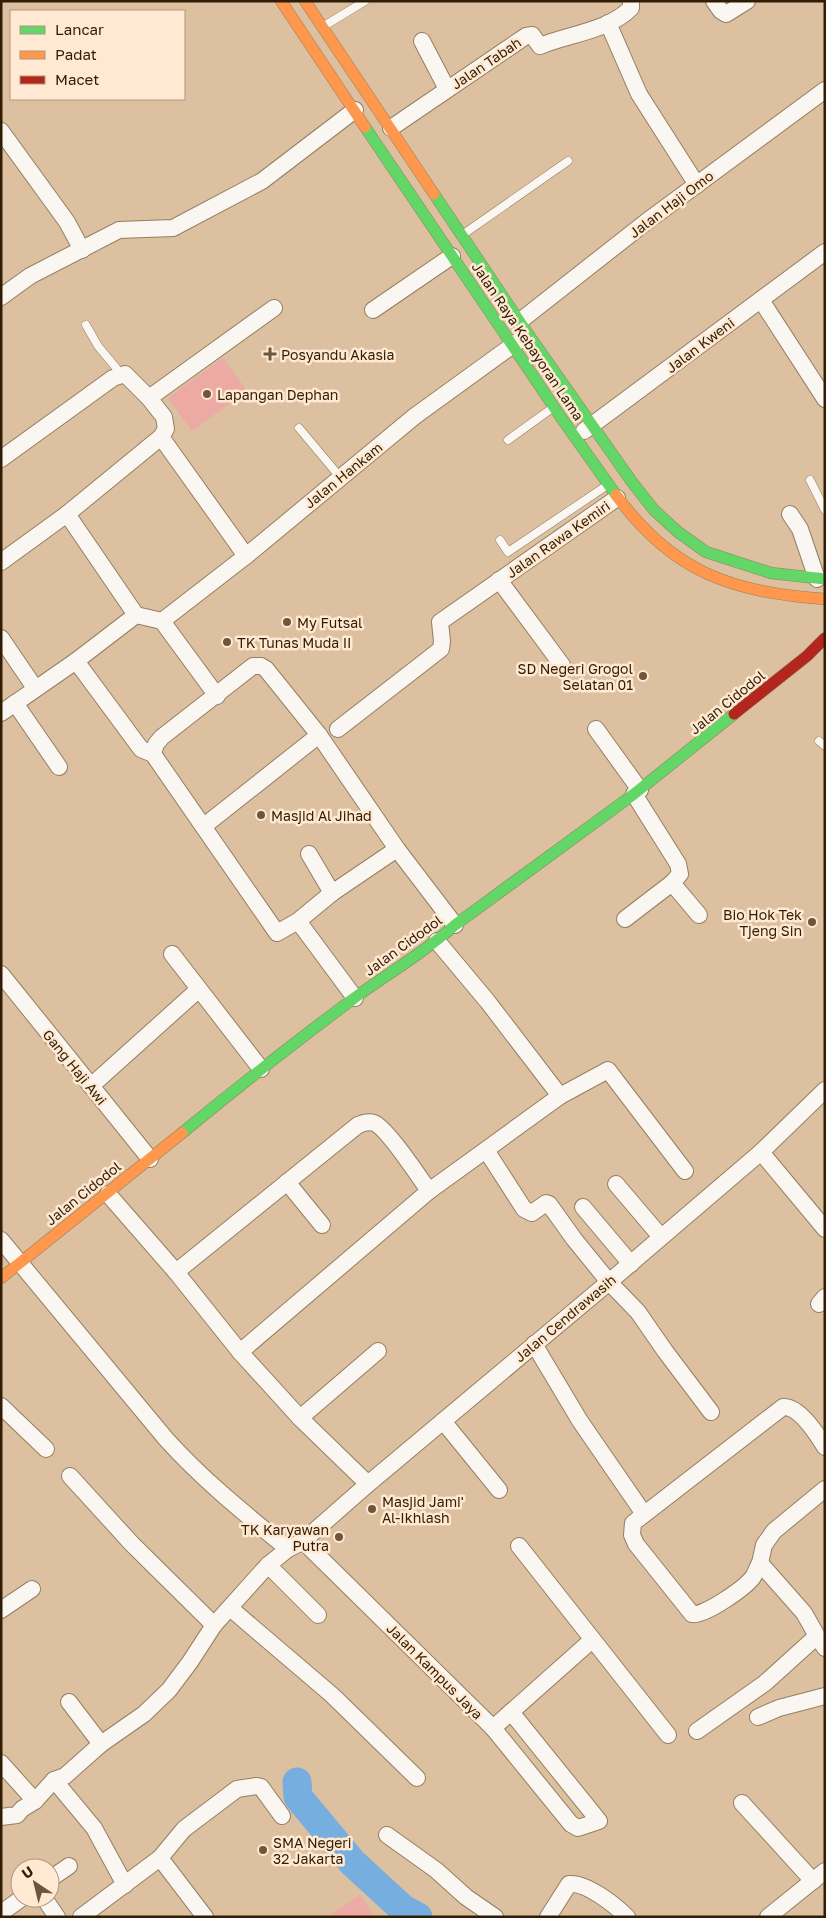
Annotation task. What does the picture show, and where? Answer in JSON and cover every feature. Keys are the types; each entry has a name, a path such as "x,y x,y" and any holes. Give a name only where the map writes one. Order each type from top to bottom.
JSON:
{"main road":[{"name":"Jalan Raya Kebayoran Lama","path":"281,1 512,346 612,491 646,516 678,532 706,552 771,573 821,579"},
{"name":"Jalan Raya Kebayoran Lama","path":"305,1 524,328 632,482 657,542 698,571 743,587 775,594 825,598"},
{"path":"333,79 350,68"},
{"name":"Jalan Cidodol","path":"1,1278 262,1069 355,998 437,941 637,792 808,656 825,638"}],"street":[{"name":"Jalan Tabah","path":"391,128 529,35 532,35 540,46 608,23 627,12 631,8 631,1"},
{"path":"714,1 721,11 726,14 747,1"},
{"path":"608,23 639,94 697,185"},
{"path":"422,41 447,89"},
{"name":"Jalan Haji Omo","path":"524,328 646,222 825,90"},
{"path":"1,297 30,276 119,230 173,228 262,181 355,110"},
{"path":"1,131 67,222 82,250"},
{"name":"Jalan Kweni","path":"574,437 825,252"},
{"path":"373,310 452,256"},
{"path":"761,300 825,399"},
{"path":"149,398 274,308"},
{"name":"Jalan Hankam","path":"162,621 246,556 415,416 512,346 524,328"},
{"path":"1,459 113,378 125,374 149,398 164,418 166,429 160,437 67,514 1,562"},
{"path":"160,437 246,556"},
{"name":"Jalan Rawa Kemiri","path":"338,729 441,649 440,622 499,580 612,491"},
{"path":"67,514 136,616 162,621 217,696"},
{"path":"790,514 800,529 821,579"},
{"name":"Jalan Rawa Kemiri","path":"499,580 562,665"},
{"path":"59,767 8,708 76,661 136,616"},
{"path":"1,638 35,688"},
{"path":"76,661 141,749 153,754 277,933 298,921 332,893 397,849"},
{"path":"153,754 156,744 162,737 217,696 253,666 261,666 266,669 319,735 397,849 455,926"},
{"path":"596,729 637,792 678,864 680,874 672,883 626,919"},
{"path":"204,826 319,735"},
{"path":"309,854 332,893"},
{"path":"672,883 699,915"},
{"path":"298,921 355,998"},
{"path":"437,941 488,1002 560,1096"},
{"path":"172,954 262,1069"},
{"name":"Gang Haji Awi","path":"1,974 150,1160"},
{"path":"91,1086 199,989"},
{"path":"240,1352 429,1191 560,1096 608,1070 684,1171"},
{"name":"Jalan Cendrawasih","path":"1,1817 17,1815 22,1808 35,1801 54,1780 65,1776 102,1744 144,1714 169,1690 214,1625 268,1565 295,1545 631,1264 761,1152 825,1090"},
{"path":"176,1272 358,1125 371,1122 377,1124 390,1138 429,1191"},
{"path":"486,1150 524,1208 532,1213 546,1203 549,1204 574,1239 609,1282 638,1312 711,1412"},
{"path":"761,1152 825,1229"},
{"path":"287,1182 322,1225"},
{"path":"616,1184 661,1238"},
{"path":"108,1194 176,1272 240,1352 300,1418 368,1484"},
{"path":"583,1208 631,1264"},
{"name":"Jalan Kampus Jaya","path":"1,1240 188,1464 212,1487 295,1545 307,1545 493,1728 592,1640"},
{"path":"534,1344 580,1420 644,1514"},
{"path":"300,1418 378,1351"},
{"path":"1,1406 46,1449"},
{"path":"825,1448 820,1428 789,1407 783,1407 633,1523 633,1539 692,1614 699,1614 734,1594 752,1578 760,1563 764,1545 774,1531 825,1489"},
{"path":"443,1421 499,1490"},
{"path":"70,1476 132,1544 214,1625"},
{"path":"519,1546 668,1735"},
{"path":"697,1731 821,1642 804,1613 760,1563"},
{"path":"268,1565 318,1616"},
{"path":"1,1610 32,1589"},
{"path":"230,1608 332,1695 417,1778"},
{"path":"758,1717 779,1708 825,1696"},
{"path":"69,1702 102,1744"},
{"path":"493,1728 571,1824 578,1828 599,1821 511,1712"},
{"path":"1,1763 35,1801"},
{"path":"54,1780 94,1828 125,1885"},
{"path":"81,1917 160,1858 184,1829 237,1789 261,1787 282,1816"},
{"path":"742,1803 819,1876 768,1917"},
{"path":"387,1835 436,1870 466,1897 495,1917"},
{"path":"160,1858 205,1917"},
{"path":"60,1872 69,1866"},
{"path":"548,1917 569,1884 574,1883 593,1891 627,1917"}],"lane":[{"path":"322,27 365,1"},
{"path":"461,235 481,223 568,161"},
{"path":"86,325 98,346 122,375"},
{"path":"508,440 554,407"},
{"path":"299,428 340,477"},
{"path":"810,480 825,510"},
{"path":"500,540 508,552 612,491"},
{"path":"698,571 706,552"}],"shaded area":[{"name":"Lapangan Dephan","path":"223,358 247,391 192,431 168,398"},
{"path":"360,1895 375,1917 328,1917"}],"waterway":[{"path":"297,1782 298,1797 353,1863 403,1909 418,1917"}],"traffic: fast":[{"path":"365,127 560,416 616,495"},
{"path":"434,194 528,334 632,482 654,510 678,532 706,552 771,573 825,579"},
{"path":"182,1133 353,999 431,945 455,925 634,794 734,714"}],"traffic: slow":[{"path":"281,1 365,127"},
{"path":"305,1 434,194"},
{"path":"616,495 638,522 660,543 683,560 707,574 733,584 761,591 825,599"},
{"path":"1,1278 182,1133"}],"traffic: jam":[{"path":"734,714 807,656 825,638"}],"place":[{"name":"Posyandu Akasia","path":"270,354"},
{"name":"Lapangan Dephan","path":"207,394"},
{"name":"My Futsal","path":"287,622"},
{"name":"TK Tunas Muda II","path":"227,642"},
{"name":"SD Negeri Grogol Selatan 01","path":"643,676"},
{"name":"Masjid Al Jihad","path":"261,815"},
{"name":"Bio Hok Tek Tjeng Sin","path":"812,922"},
{"name":"Masjid Jami' Al-Ikhlash","path":"372,1509"},
{"name":"TK Karyawan Putra","path":"339,1537"},
{"name":"SMA Negeri 32 Jakarta","path":"263,1850"}]}
